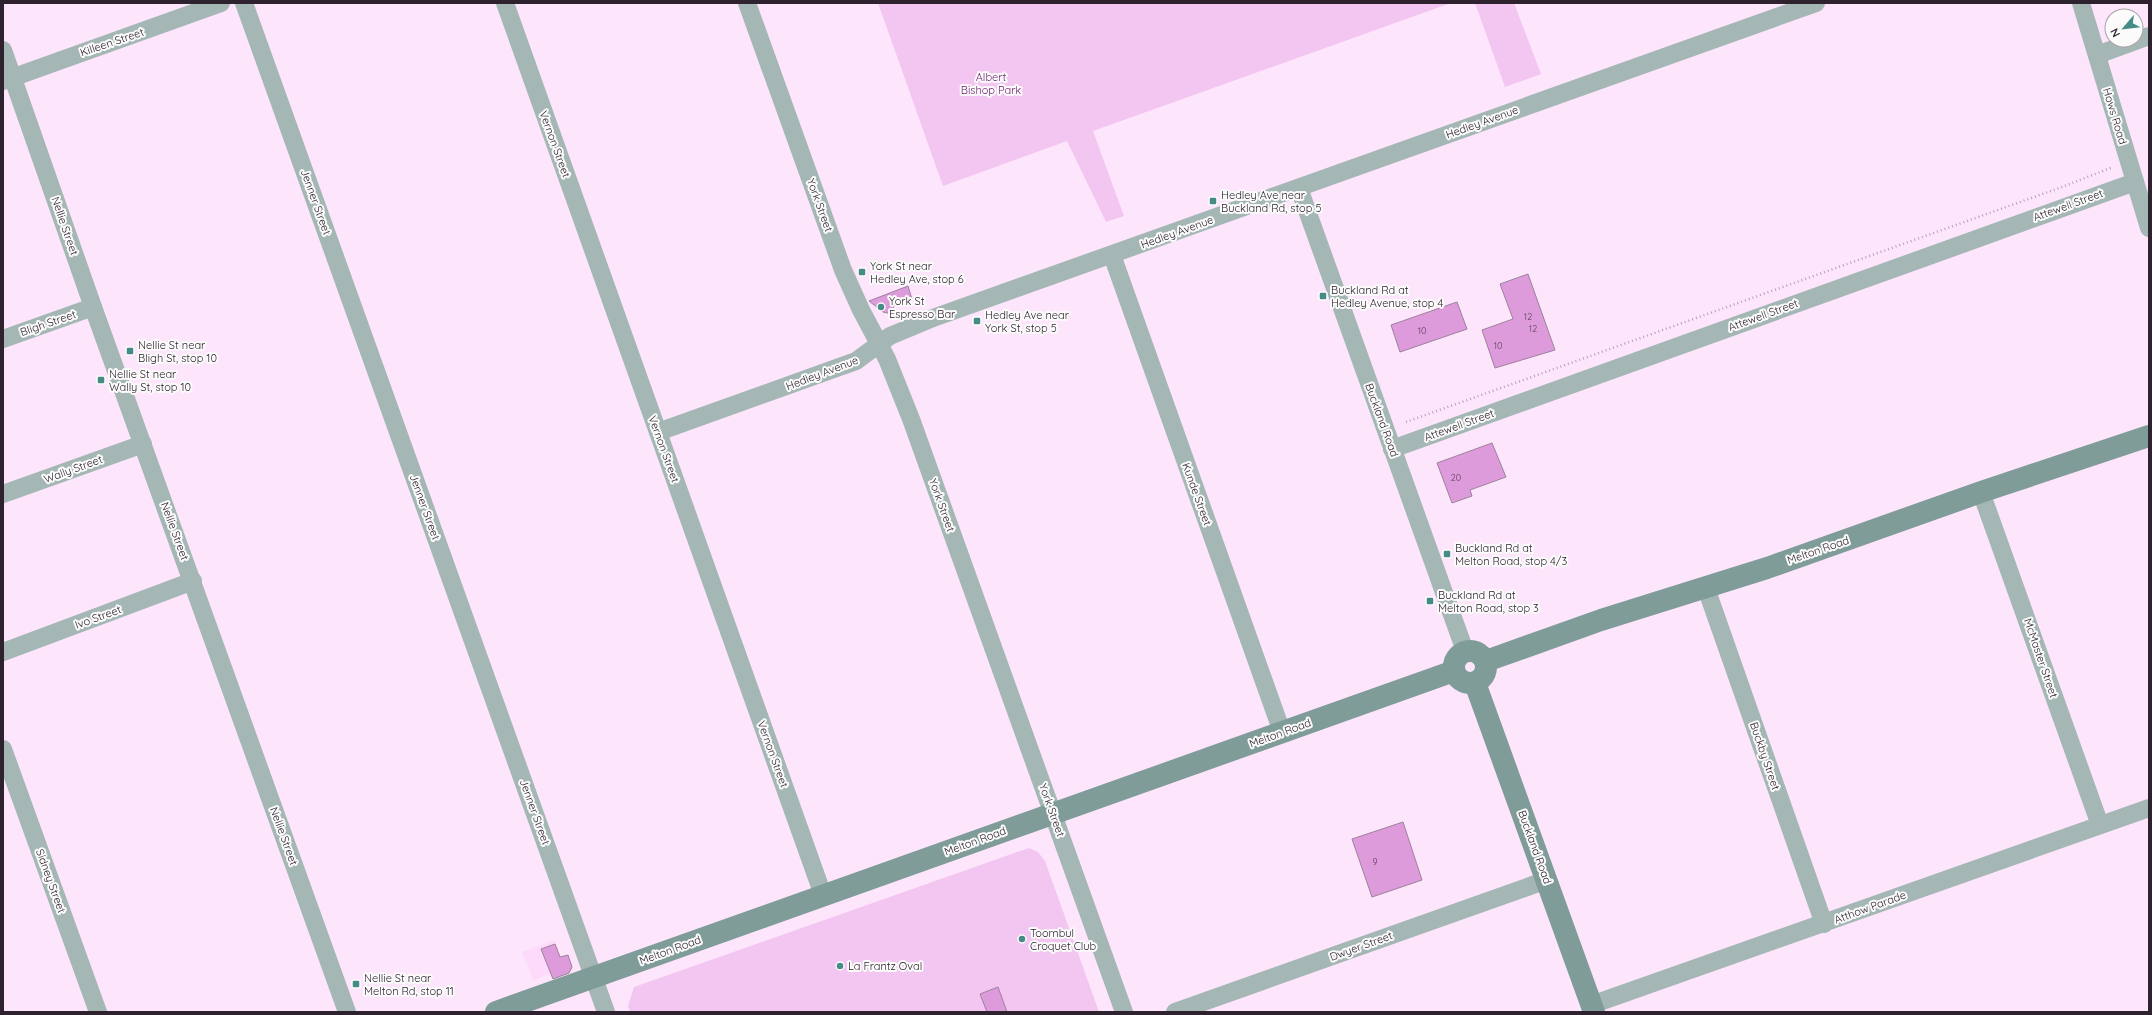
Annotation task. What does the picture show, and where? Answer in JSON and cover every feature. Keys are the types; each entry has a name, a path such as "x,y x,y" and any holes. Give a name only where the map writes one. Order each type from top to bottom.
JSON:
{"street":[{"name":"Killeen Street","path":"8,79 221,3"},
{"name":"Jenner Street","path":"244,3 606,1012"},
{"name":"Vernon Street","path":"505,3 823,896"},
{"name":"York Street","path":"747,3 843,270 861,310 897,381 1124,1012"},
{"name":"Hedley Avenue","path":"658,432 856,361 890,336 933,318 1816,3"},
{"name":"Hows Road","path":"2081,3 2149,228"},
{"path":"2097,55 2149,36"},
{"name":"Nellie Street","path":"3,50 8,79 94,308 347,1012"},
{"name":"Attewell Street","path":"1392,449 2135,182"},
{"name":"Buckland Road","path":"1299,188 1465,651"},
{"name":"Kunde Street","path":"1112,255 1282,732"},
{"name":"Bligh Street","path":"3,339 94,308"},
{"name":"Melton Road","path":"1486,661 1601,620 1706,588 1981,492 2149,436"},
{"name":"Wally Street","path":"3,494 143,444"},
{"name":"McMaster Street","path":"1981,492 2100,825"},
{"name":"Ivo Street","path":"3,652 193,581"},
{"name":"Buckby Street","path":"1706,588 1824,924"},
{"path":"1470,650 1479,653 1486,661 1486,671 1480,680 1475,683 1464,683 1456,676 1454,671 1454,661 1465,651 1470,650"},
{"name":"Melton Road","path":"496,1012 1454,671"},
{"name":"Buckland Road","path":"1475,683 1547,880 1592,1009"},
{"name":"Sidney Street","path":"3,749 98,1012"},
{"name":"Atthow Parade","path":"1592,1009 1824,924 2149,808"},
{"name":"Dwyer Street","path":"1175,1012 1547,880"}],"path":[{"path":"1406,422 2114,167"}],"shaded area":[{"path":"554,940 565,969 533,980 522,952"}],"green space":[{"name":"Albert Bishop Park","path":"878,3 1451,3 1093,131 1124,216 1106,222 1067,141 943,186"},
{"path":"1475,3 1514,3 1541,74 1505,87"},
{"path":"1029,848 1038,852 1045,861 1099,1012 630,1012 628,1006 634,987"}],"building":[{"path":"1528,274 1555,350 1495,368 1482,330 1513,319 1500,284"},
{"path":"908,286 912,299 893,306 896,315 883,312 869,301"},
{"path":"1457,302 1467,329 1400,352 1391,325"},
{"path":"1492,443 1506,477 1470,490 1472,496 1452,503 1437,463"},
{"path":"1403,822 1422,880 1372,897 1352,839"},
{"path":"555,944 560,957 568,955 572,967 569,973 553,979 541,949"},
{"path":"998,987 1007,1012 987,1012 980,994"}],"place":[{"name":"Hedley Ave near Buckland Rd, stop 5","path":"1213,201"},
{"name":"York St near Hedley Ave, stop 6","path":"862,272"},
{"name":"Buckland Rd at Hedley Avenue, stop 4","path":"1323,296"},
{"name":"York St Espresso Bar","path":"881,307"},
{"name":"Hedley Ave near York St, stop 5","path":"977,321"},
{"name":"Nellie St near Bligh St, stop 10","path":"130,351"},
{"name":"Nellie St near Wally St, stop 10","path":"101,380"},
{"name":"Buckland Rd at Melton Road, stop 4/3","path":"1447,554"},
{"name":"Buckland Rd at Melton Road, stop 3","path":"1430,601"},
{"name":"Toombul Croquet Club","path":"1022,939"},
{"name":"La Frantz Oval","path":"840,966"},
{"name":"Nellie St near Melton Rd, stop 11","path":"356,984"}]}
